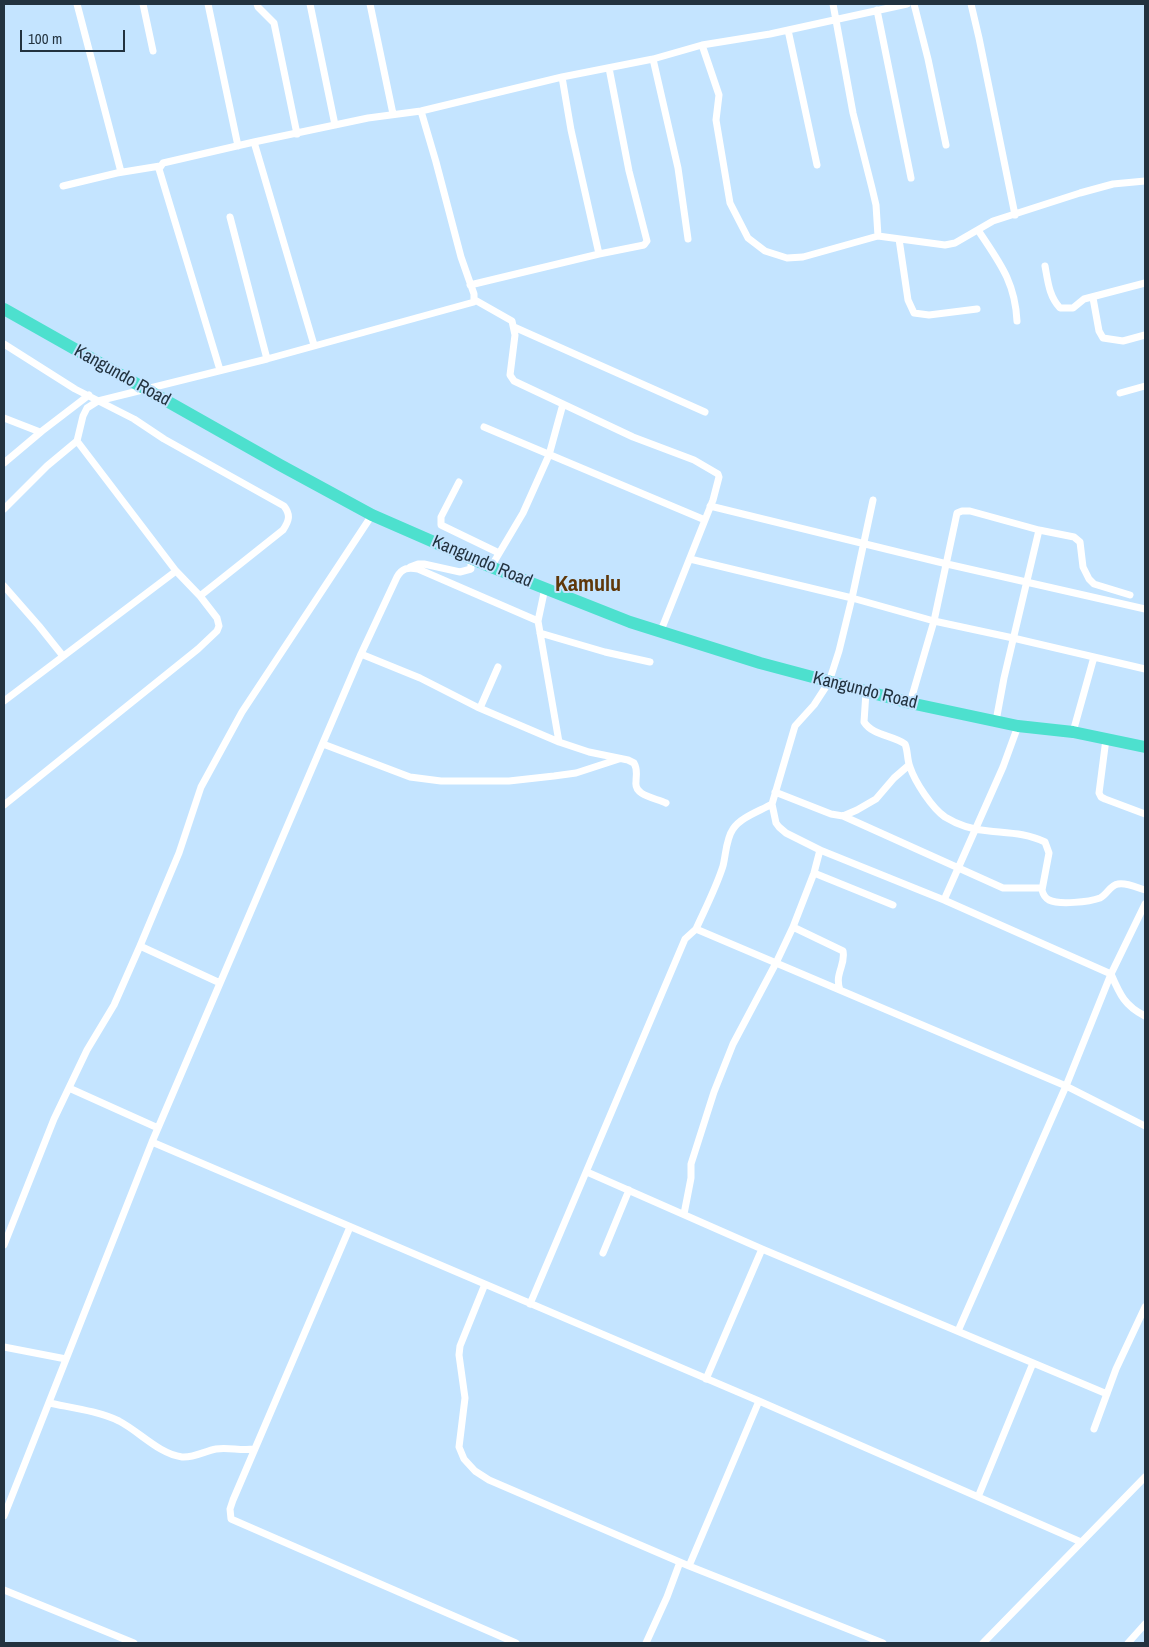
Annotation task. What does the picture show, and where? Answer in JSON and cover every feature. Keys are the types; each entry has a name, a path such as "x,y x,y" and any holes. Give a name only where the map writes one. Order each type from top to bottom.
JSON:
{"highway":[{"name":"Kangundo Road","path":"4,309 280,466 372,515 491,567 660,633 760,663 910,703 1018,726 1074,732 1145,748"}],"street":[{"path":"77,4 121,172"},
{"path":"144,4 153,51"},
{"path":"208,4 238,146"},
{"path":"257,4 274,23 297,134"},
{"path":"310,4 335,125"},
{"path":"370,4 393,114"},
{"path":"833,4 853,113 876,205 878,236"},
{"path":"63,186 121,172 160,166 163,163 254,142 368,118 421,111 562,77 653,60 702,46 788,30 907,4"},
{"path":"914,4 946,145"},
{"path":"971,4 1015,215"},
{"path":"877,10 911,178"},
{"path":"788,30 817,165"},
{"path":"702,46 719,95 716,120 730,203 748,238 765,251 787,258 803,257 878,236 946,245 993,221 1080,193 1113,184 1145,181"},
{"path":"653,60 678,168 688,239"},
{"path":"470,285 644,245 647,241 629,171 609,68"},
{"path":"562,77 570,130 599,254"},
{"path":"421,111 474,300 512,321 514,327 511,378 633,437 694,460 716,471 719,477 705,520 660,633"},
{"path":"254,142 314,345"},
{"path":"160,166 159,169 220,370"},
{"path":"230,217 267,359"},
{"path":"978,230 1004,270 1016,303 1017,321"},
{"path":"899,239 908,300 914,313 930,315 977,309"},
{"path":"1045,266 1053,300 1060,308 1073,308 1084,299 1145,283"},
{"path":"1093,298 1099,331 1103,338 1124,341 1145,336"},
{"path":"4,509 47,466 77,441 83,416 87,408 98,401 267,359 471,304 474,300"},
{"path":"514,327 705,412"},
{"path":"4,344 75,389 134,419 269,497 284,506 288,511 288,523 283,530 200,596"},
{"path":"1120,393 1145,386"},
{"path":"4,463 40,432 89,395"},
{"path":"491,567 523,513 549,455 563,404"},
{"path":"4,418 40,432"},
{"path":"484,427 705,520"},
{"path":"5,802 198,649 217,632 219,626 219,621 200,596 176,571 77,441"},
{"path":"459,482 441,517 441,525 499,553"},
{"path":"873,500 865,544 839,651 829,682 814,705 796,726 772,804 776,823 786,834 820,850 944,900 1111,974 1122,999 1130,1008 1145,1016"},
{"path":"710,506 947,564 1145,609"},
{"path":"910,703 934,621 957,513 970,511 1077,539 1080,542 1083,567 1089,579 1094,584 1130,595"},
{"path":"4,1245 54,1120 87,1050 114,1005 140,946 179,853 201,787 242,712 372,515"},
{"path":"996,721 1013,638 1039,530"},
{"path":"4,1516 152,1142 361,654 397,576 400,572 418,564 460,572 470,568 470,558"},
{"path":"690,559 852,598 934,621 1145,669"},
{"path":"410,568 418,569 538,621"},
{"path":"4,701 176,571"},
{"path":"1094,584 1095,597"},
{"path":"4,586 63,656"},
{"path":"545,588 538,621 559,742"},
{"path":"540,633 605,652 650,662"},
{"path":"361,654 420,678 480,708 559,742 589,752 621,758 634,763 637,770 635,786 638,790 647,796 666,803"},
{"path":"1074,732 1094,657"},
{"path":"480,708 498,666"},
{"path":"866,692 864,722 872,730 905,744 909,765 923,792 943,815 975,830 1025,835 1045,842 1049,853 1042,888 1044,895 1049,900 1056,902 1079,902 1100,898 1118,884 1145,890"},
{"path":"944,900 1003,767 1018,726"},
{"path":"1106,739 1099,793 1101,797 1145,814"},
{"path":"323,744 410,776 441,781 509,781 554,776 576,773 621,758"},
{"path":"843,816 876,799 894,778 909,765"},
{"path":"775,792 831,814 843,816 1003,888 1042,888"},
{"path":"530,1304 685,939 696,929 718,878 724,864 728,842 734,829 744,819 772,804"},
{"path":"684,1214 691,1178 691,1164 714,1092 733,1044 793,927 814,873 820,850"},
{"path":"814,873 893,905"},
{"path":"958,1331 1066,1086 1111,974 1145,904"},
{"path":"793,927 843,951 844,956 838,976 840,990"},
{"path":"696,929 1066,1086 1145,1126"},
{"path":"140,946 220,983"},
{"path":"69,1088 158,1128"},
{"path":"152,1142 758,1401 1081,1542"},
{"path":"587,1172 762,1249 1107,1394"},
{"path":"603,1253 629,1190"},
{"path":"350,1227 254,1449 230,1509 231,1519 516,1643"},
{"path":"706,1379 762,1249"},
{"path":"485,1284 462,1338 459,1355 464,1398 459,1447 464,1460 475,1470 489,1480 689,1566 883,1643"},
{"path":"1094,1430 1116,1369 1145,1307"},
{"path":"4,1347 66,1359"},
{"path":"978,1497 1033,1363"},
{"path":"689,1566 758,1401"},
{"path":"49,1403 106,1415 133,1429 163,1450 181,1457 189,1457 219,1448 241,1451 254,1449"},
{"path":"983,1643 1145,1477"},
{"path":"646,1643 667,1597 680,1562"},
{"path":"4,1590 134,1643"},
{"path":"1128,1643 1145,1624"}],"district":[{"name":"Kamulu","path":"588,585"}]}
